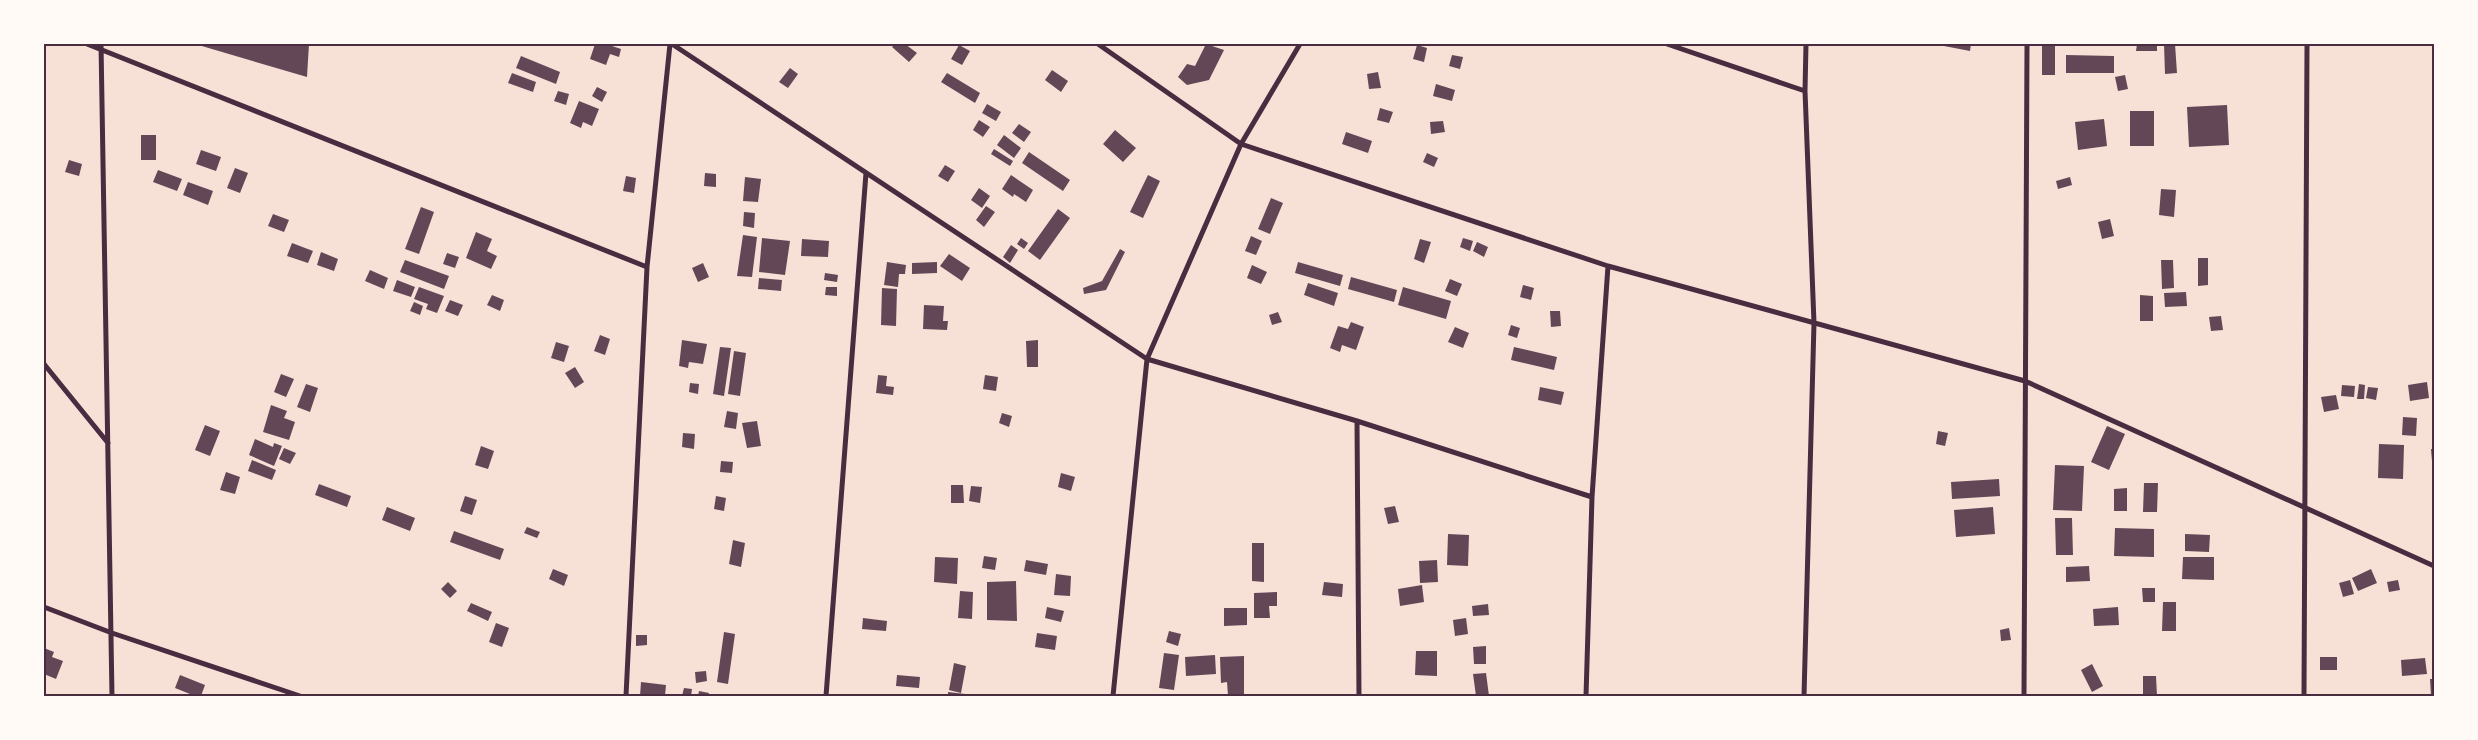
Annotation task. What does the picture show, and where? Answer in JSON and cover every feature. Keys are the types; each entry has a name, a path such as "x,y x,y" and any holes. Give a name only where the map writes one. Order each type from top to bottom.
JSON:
{"street":[{"path":"87,44 101,46 647,267"},
{"path":"626,696 647,267 671,44 1147,359 1357,421 1592,497"},
{"path":"1098,44 1241,144 1608,266 2025,381 2434,566"},
{"path":"1112,696 1147,359 1241,144 1300,44"},
{"path":"1667,44 1805,91"},
{"path":"1804,696 1814,323 1805,91 1806,44"},
{"path":"2024,696 2027,44"},
{"path":"2304,696 2307,44"},
{"path":"101,46 112,696"},
{"path":"826,696 866,173"},
{"path":"1586,696 1592,497 1608,266"},
{"path":"44,364 108,443"},
{"path":"1357,421 1359,696"},
{"path":"44,607 112,633 300,696"}],"building":[{"path":"195,44 309,44 307,77"},
{"path":"595,44 606,44 621,49 619,57 610,54 606,65 590,59"},
{"path":"895,44 905,44 917,53 909,62 892,47"},
{"path":"1206,44 1224,50 1209,80 1187,85 1178,77 1187,64 1195,66"},
{"path":"1944,44 1971,44 1970,51 1944,46"},
{"path":"2042,44 2055,44 2055,75 2042,75"},
{"path":"2137,44 2157,44 2157,51 2136,51"},
{"path":"2164,44 2175,44 2177,73 2165,74"},
{"path":"959,45 970,51 962,65 951,59"},
{"path":"1417,45 1427,48 1424,62 1413,59"},
{"path":"1452,55 1463,57 1460,69 1449,66"},
{"path":"2066,55 2114,56 2114,73 2066,73"},
{"path":"521,56 560,72 556,84 516,68"},
{"path":"790,68 798,74 788,88 779,82"},
{"path":"1052,70 1068,81 1061,92 1045,80"},
{"path":"1378,72 1381,88 1369,89 1367,74"},
{"path":"512,73 536,82 533,92 508,83"},
{"path":"947,73 980,93 975,103 941,82"},
{"path":"2125,75 2128,89 2118,91 2115,77"},
{"path":"1436,84 1455,90 1452,101 1433,96"},
{"path":"597,87 607,92 602,102 592,96"},
{"path":"558,91 569,94 566,105 554,101"},
{"path":"579,101 599,109 592,126 583,122 581,128 570,123"},
{"path":"987,104 1001,112 996,121 982,113"},
{"path":"2227,105 2229,145 2189,147 2187,107"},
{"path":"1380,108 1393,112 1389,123 1377,120"},
{"path":"2130,111 2154,111 2154,146 2130,146"},
{"path":"2104,119 2107,146 2078,150 2075,122"},
{"path":"979,120 990,127 983,137 973,130"},
{"path":"1443,121 1445,132 1431,134 1430,122"},
{"path":"1019,124 1031,132 1024,142 1012,133"},
{"path":"1115,130 1136,148 1123,162 1103,144"},
{"path":"1346,132 1372,141 1368,153 1342,144"},
{"path":"141,135 156,135 156,160 141,160"},
{"path":"1004,135 1021,148 1014,158 997,145"},
{"path":"994,149 1013,161 1010,166 991,154"},
{"path":"201,150 221,157 216,171 196,164"},
{"path":"1029,152 1070,180 1063,191 1022,163"},
{"path":"1427,153 1438,158 1434,167 1423,162"},
{"path":"69,160 82,164 79,176 65,172"},
{"path":"945,165 955,171 948,182 938,176"},
{"path":"235,168 248,173 240,193 227,188"},
{"path":"158,170 182,179 177,191 153,182"},
{"path":"705,173 716,174 716,187 704,186"},
{"path":"1011,175 1033,190 1026,202 1014,194 1013,197 1002,189"},
{"path":"1148,175 1160,181 1143,218 1130,212"},
{"path":"626,176 636,178 634,193 623,191"},
{"path":"745,177 761,179 758,202 743,201"},
{"path":"2070,177 2072,185 2058,189 2056,181"},
{"path":"188,182 213,191 208,205 183,195"},
{"path":"979,188 990,196 982,208 971,200"},
{"path":"2161,189 2176,190 2174,217 2159,215"},
{"path":"1271,198 1283,203 1270,234 1258,229"},
{"path":"986,206 995,212 984,227 976,220"},
{"path":"421,207 434,212 419,254 405,249"},
{"path":"1058,209 1070,218 1040,260 1028,251"},
{"path":"744,212 755,213 754,228 743,226"},
{"path":"273,214 289,220 284,232 268,226"},
{"path":"2110,219 2114,236 2102,239 2098,222"},
{"path":"476,232 492,239 487,251 497,256 491,269 466,258"},
{"path":"743,235 757,237 752,277 737,276"},
{"path":"1251,236 1262,241 1256,255 1245,251"},
{"path":"762,238 790,241 785,275 759,272"},
{"path":"1021,238 1028,243 1024,249 1017,244"},
{"path":"1463,238 1473,241 1470,251 1460,247"},
{"path":"802,239 829,241 828,257 801,256"},
{"path":"1420,239 1431,242 1424,263 1414,259"},
{"path":"1477,242 1488,247 1484,257 1473,251"},
{"path":"292,243 313,251 308,263 287,256"},
{"path":"1011,245 1018,250 1010,263 1003,257"},
{"path":"1120,249 1125,252 1106,290 1084,294 1083,288 1102,281"},
{"path":"321,252 338,259 334,271 317,265"},
{"path":"447,253 459,257 455,268 443,264"},
{"path":"949,254 970,268 962,281 940,266"},
{"path":"2198,258 2208,258 2208,285 2198,286"},
{"path":"405,260 449,276 444,289 400,272"},
{"path":"2161,260 2173,260 2174,288 2162,289"},
{"path":"887,262 906,265 905,274 899,274 898,287 884,285"},
{"path":"937,262 937,273 912,274 912,263"},
{"path":"1298,262 1343,275 1340,286 1295,273"},
{"path":"703,263 709,277 698,282 692,268"},
{"path":"1252,265 1267,272 1261,284 1247,278"},
{"path":"370,270 388,278 384,289 365,281"},
{"path":"825,273 838,275 837,282 824,280"},
{"path":"1351,277 1397,290 1394,302 1348,289"},
{"path":"759,278 782,280 781,291 758,289"},
{"path":"1450,279 1462,284 1457,296 1445,291"},
{"path":"397,280 415,287 411,297 393,291"},
{"path":"1308,283 1338,293 1334,306 1304,295"},
{"path":"1523,285 1534,288 1531,300 1520,297"},
{"path":"419,287 444,296 437,313 426,309 428,304 414,299"},
{"path":"826,287 837,287 837,296 825,295"},
{"path":"1403,287 1451,301 1446,319 1398,305"},
{"path":"882,288 897,289 896,326 881,325"},
{"path":"2186,292 2187,306 2165,307 2164,293"},
{"path":"492,295 504,300 500,311 487,305"},
{"path":"2140,295 2153,296 2153,321 2140,321"},
{"path":"450,300 463,305 458,316 445,311"},
{"path":"414,302 423,306 420,315 410,311"},
{"path":"924,305 944,306 943,321 948,321 947,330 923,329"},
{"path":"1550,311 1560,311 1561,326 1551,327"},
{"path":"1278,312 1282,322 1272,325 1269,315"},
{"path":"2221,316 2223,330 2211,331 2209,317"},
{"path":"1351,322 1364,327 1356,350 1342,345 1340,352 1330,348 1338,326 1348,329"},
{"path":"1511,325 1520,328 1517,338 1508,335"},
{"path":"1455,327 1469,333 1463,348 1448,342"},
{"path":"600,335 610,339 605,355 594,351"},
{"path":"682,340 707,344 703,364 689,362 688,368 679,366"},
{"path":"1038,340 1038,367 1027,367 1026,341"},
{"path":"556,342 569,346 564,362 551,358"},
{"path":"720,347 731,348 724,396 713,394"},
{"path":"1514,347 1557,357 1554,370 1511,360"},
{"path":"734,351 746,353 740,396 728,394"},
{"path":"575,367 584,382 575,388 565,373"},
{"path":"281,374 294,379 286,397 274,392"},
{"path":"878,375 887,376 886,386 894,387 893,395 876,393"},
{"path":"985,375 998,377 996,391 983,389"},
{"path":"2427,382 2429,398 2410,401 2408,385"},
{"path":"690,383 699,384 698,394 689,392"},
{"path":"306,384 318,388 310,412 297,407"},
{"path":"2359,384 2365,385 2364,399 2357,399"},
{"path":"2342,385 2355,386 2354,397 2341,396"},
{"path":"1540,387 1564,392 1561,405 1538,400"},
{"path":"2368,387 2378,388 2376,400 2366,398"},
{"path":"2336,395 2339,409 2324,412 2321,397"},
{"path":"271,405 287,411 284,418 295,422 289,440 263,432"},
{"path":"727,411 738,413 736,429 724,427"},
{"path":"1002,413 1012,416 1009,427 999,423"},
{"path":"2403,417 2417,418 2416,436 2402,435"},
{"path":"757,421 761,446 747,448 742,423"},
{"path":"205,425 220,431 210,456 195,450"},
{"path":"2107,426 2125,434 2109,470 2091,462"},
{"path":"1938,431 1948,433 1945,446 1936,444"},
{"path":"683,433 695,434 694,449 682,447"},
{"path":"255,439 273,447 274,443 282,446 274,466 249,455"},
{"path":"2379,444 2404,445 2403,479 2378,478"},
{"path":"481,446 494,451 488,469 475,465"},
{"path":"284,448 296,453 290,464 279,459"},
{"path":"2431,449 2434,449 2434,473 2433,473"},
{"path":"252,460 276,470 272,480 248,471"},
{"path":"721,461 733,462 732,473 720,472"},
{"path":"2055,465 2084,466 2082,511 2053,510"},
{"path":"226,472 240,477 235,494 220,490"},
{"path":"1061,473 1075,477 1071,491 1058,487"},
{"path":"1999,479 2000,496 1952,499 1951,482"},
{"path":"2144,483 2158,483 2157,512 2143,512"},
{"path":"319,484 351,496 347,507 315,495"},
{"path":"951,485 963,485 964,503 951,503"},
{"path":"971,486 982,487 980,503 969,501"},
{"path":"2127,488 2127,511 2114,511 2114,489"},
{"path":"465,496 477,500 472,515 460,511"},
{"path":"716,496 726,498 724,511 714,509"},
{"path":"1395,506 1399,522 1388,524 1384,508"},
{"path":"387,507 415,518 410,531 382,520"},
{"path":"1993,507 1995,534 1956,537 1954,510"},
{"path":"2055,518 2072,518 2073,555 2056,555"},
{"path":"527,527 540,532 537,538 524,533"},
{"path":"2115,528 2154,529 2154,557 2114,556"},
{"path":"454,531 504,549 500,560 450,542"},
{"path":"1448,534 1469,535 1468,566 1447,565"},
{"path":"2185,534 2210,535 2209,552 2185,551"},
{"path":"733,540 745,543 741,567 729,564"},
{"path":"1252,543 1264,543 1264,582 1252,581"},
{"path":"984,556 997,558 995,570 982,568"},
{"path":"935,557 958,558 957,584 934,582"},
{"path":"2183,557 2214,557 2214,580 2182,579"},
{"path":"1026,560 1048,564 1046,575 1024,571"},
{"path":"1437,560 1438,582 1420,583 1419,561"},
{"path":"2089,566 2090,581 2066,582 2066,567"},
{"path":"553,569 568,575 564,586 549,579"},
{"path":"2371,569 2377,583 2358,591 2352,578"},
{"path":"1056,574 1071,576 1070,596 1054,595"},
{"path":"2350,580 2354,594 2343,597 2339,583"},
{"path":"2398,580 2400,590 2389,592 2387,582"},
{"path":"1016,581 1017,621 987,620 987,582"},
{"path":"448,582 457,591 450,598 441,589"},
{"path":"1324,582 1343,584 1342,597 1322,595"},
{"path":"1422,585 1424,602 1400,606 1398,589"},
{"path":"2142,588 2155,588 2155,602 2143,602"},
{"path":"960,591 973,592 972,619 958,618"},
{"path":"1277,592 1277,606 1269,606 1270,618 1254,618 1254,593"},
{"path":"2163,602 2176,602 2176,631 2162,631"},
{"path":"471,603 492,612 488,621 467,611"},
{"path":"1488,604 1489,615 1473,616 1472,606"},
{"path":"1047,607 1064,611 1061,622 1045,618"},
{"path":"2118,607 2119,625 2094,626 2093,609"},
{"path":"1224,608 1247,608 1247,625 1224,626"},
{"path":"863,618 887,621 886,631 862,629"},
{"path":"1466,618 1468,634 1455,636 1453,620"},
{"path":"496,623 509,628 502,647 489,642"},
{"path":"2009,628 2011,640 2001,641 2000,630"},
{"path":"1169,631 1181,634 1178,646 1166,642"},
{"path":"724,632 735,634 728,684 717,682"},
{"path":"1037,633 1057,636 1055,650 1035,647"},
{"path":"636,635 647,635 647,645 636,646"},
{"path":"1486,646 1486,664 1474,664 1473,647"},
{"path":"44,648 54,652 52,657 63,661 56,679 44,674"},
{"path":"1416,651 1437,651 1437,676 1415,675"},
{"path":"1164,653 1179,655 1174,690 1159,688"},
{"path":"1215,655 1216,674 1186,676 1185,657"},
{"path":"1244,656 1244,696 1228,696 1227,682 1221,683 1220,657"},
{"path":"2320,657 2337,657 2337,670 2320,670"},
{"path":"2425,658 2427,674 2402,676 2401,660"},
{"path":"954,663 966,666 961,693 949,690"},
{"path":"2092,664 2103,686 2092,692 2081,670"},
{"path":"706,671 707,681 696,683 695,672"},
{"path":"1486,673 1489,696 1476,696 1473,674"},
{"path":"180,675 205,685 201,696 195,696 175,688"},
{"path":"897,675 920,677 919,688 896,686"},
{"path":"2143,676 2156,676 2157,696 2143,696"},
{"path":"2430,679 2434,679 2434,696 2431,696"},
{"path":"641,682 666,685 665,696 640,696"},
{"path":"684,688 692,689 691,696 682,696"},
{"path":"699,691 709,693 708,696 698,696"},
{"path":"948,692 974,695 948,696"}]}
